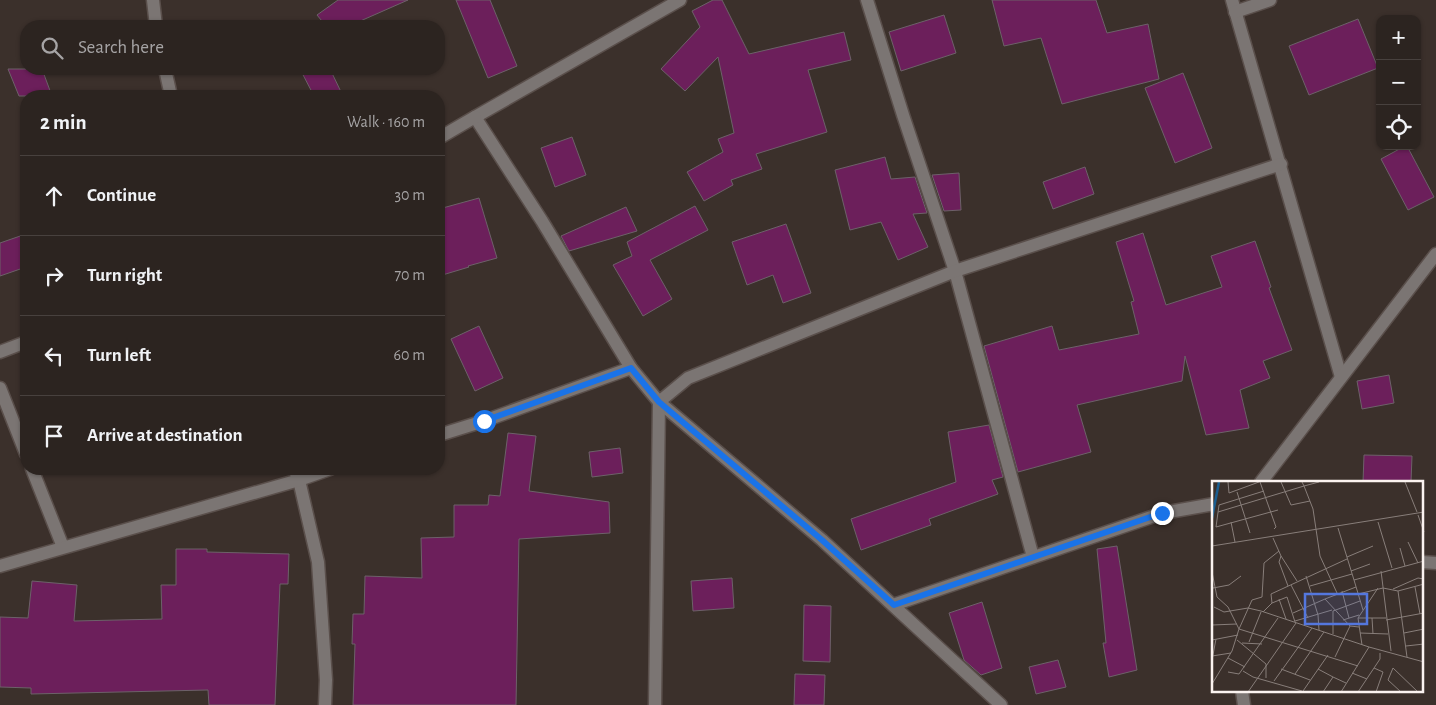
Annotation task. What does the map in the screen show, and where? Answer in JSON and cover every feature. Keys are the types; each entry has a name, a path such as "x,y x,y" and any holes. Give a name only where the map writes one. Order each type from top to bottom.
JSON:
{"street":[{"path":"153,0 155,20"},
{"path":"445,134 680,0"},
{"path":"867,0 902,115 955,271 1033,557"},
{"path":"1270,0 1233,6 1341,377"},
{"path":"166,75 170,90"},
{"path":"475,117 542,221 631,368 659,402 822,540 1001,705"},
{"path":"655,705 659,402 688,378 955,271 1280,164"},
{"path":"1261,481 1436,254"},
{"path":"0,352 20,344"},
{"path":"445,433 631,368"},
{"path":"0,388 20,439"},
{"path":"34,475 63,547"},
{"path":"0,566 293,475"},
{"path":"296,475 318,562 326,680 325,705"},
{"path":"894,605 1162,513 1212,504"},
{"path":"1242,692 1244,705"}],"building":[{"path":"338,0 408,0 363,20 321,20 317,15"},
{"path":"456,0 490,0 517,66 488,78"},
{"path":"713,0 722,0 749,54 844,32 851,60 808,70 827,132 756,154 762,169 731,180 733,185 704,201 687,172 723,152 718,139 734,133 718,57 685,91 661,69 700,27 692,11"},
{"path":"992,0 1096,0 1107,33 1148,24 1159,79 1062,104 1041,38 1004,46"},
{"path":"944,15 956,53 901,71 889,32"},
{"path":"1358,19 1376,63 1376,69 1309,95 1289,46"},
{"path":"8,69 20,69 20,75 44,75 50,90 20,90 19,96"},
{"path":"1183,73 1212,148 1175,163 1145,88"},
{"path":"303,75 333,75 340,90 311,90"},
{"path":"572,137 586,175 555,187 541,148"},
{"path":"1398,150 1409,150 1434,197 1408,210 1381,159"},
{"path":"885,157 891,179 915,177 927,213 913,214 928,247 898,260 881,222 850,230 835,170"},
{"path":"1085,167 1094,194 1053,209 1043,182"},
{"path":"959,173 961,210 944,211 932,175"},
{"path":"479,198 497,258 445,274 445,207"},
{"path":"695,206 708,230 650,260 672,299 643,316 613,265 632,256 627,242"},
{"path":"626,207 637,231 569,251 561,236"},
{"path":"786,224 811,293 783,303 773,275 747,285 732,242"},
{"path":"1143,233 1166,305 1222,287 1211,256 1255,241 1271,287 1269,288 1292,350 1263,361 1270,378 1240,390 1249,428 1206,435 1185,356 1182,381 1077,405 1091,452 1018,472 984,346 1052,326 1059,350 1139,334 1131,302 1134,301 1116,242"},
{"path":"20,236 20,269 0,276 0,243"},
{"path":"479,326 503,378 475,391 451,339"},
{"path":"1389,375 1394,403 1362,409 1357,381"},
{"path":"989,425 1003,477 992,480 998,494 929,519 931,525 861,550 851,519 956,482 948,432"},
{"path":"508,433 536,436 529,491 609,502 610,533 519,539 516,705 353,705 355,644 352,644 353,614 364,614 365,576 422,578 421,538 454,537 454,505 488,505 489,495 500,496"},
{"path":"620,448 623,473 592,477 589,452"},
{"path":"1364,455 1412,456 1411,481 1363,481"},
{"path":"1117,546 1137,670 1109,677 1103,643 1106,643 1097,549"},
{"path":"176,549 207,549 207,552 289,554 288,584 280,584 275,705 209,705 208,690 31,694 31,688 0,687 0,617 28,618 32,581 77,585 74,621 162,619 161,585 176,585"},
{"path":"732,578 734,608 693,611 691,581"},
{"path":"982,602 1002,668 981,675 964,660 949,613"},
{"path":"804,605 831,606 830,662 803,661"},
{"path":"1058,660 1066,687 1036,694 1029,667"},
{"path":"795,674 825,675 824,705 794,705"}],"route":[{"path":"484,421 631,368 659,402 822,540 894,605 1162,513"}]}
